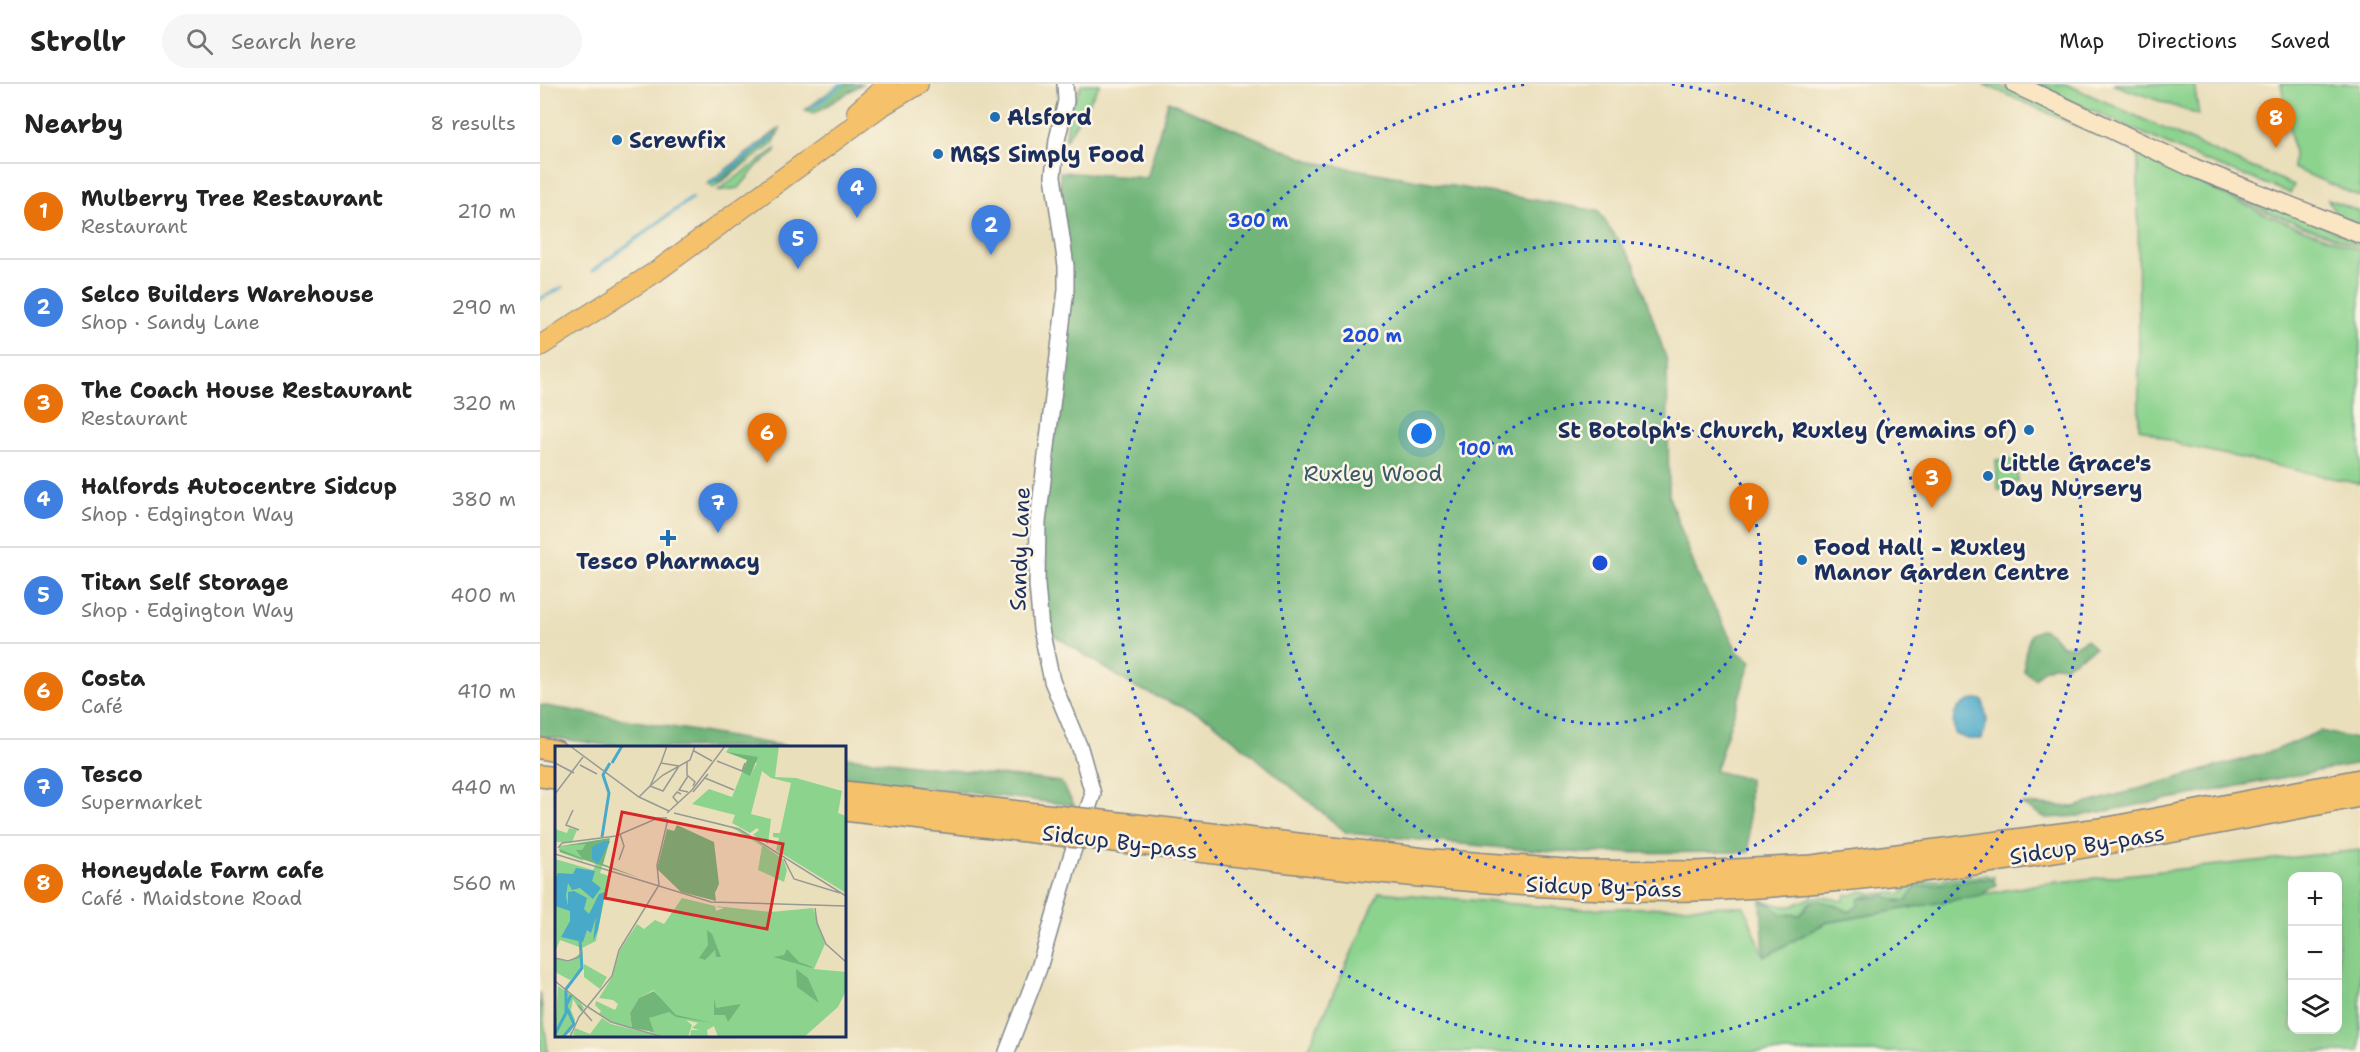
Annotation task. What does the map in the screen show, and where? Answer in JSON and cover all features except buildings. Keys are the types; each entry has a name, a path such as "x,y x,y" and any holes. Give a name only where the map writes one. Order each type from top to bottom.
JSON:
{"highway":[{"path":"540,748 555,751"},
{"path":"540,756 555,758"},
{"path":"540,776 555,778"},
{"name":"Sidcup By-pass","path":"846,810 1578,871 1695,872 1812,866 2097,829 2360,780"},
{"name":"Sidcup By-pass","path":"846,792 1431,878 1576,888 1694,890 1814,884 1945,868 2116,842 2360,796"}],"main road":[{"path":"540,346 567,330 644,269 717,222 746,207 876,103 888,84"},
{"path":"540,333 593,308 612,295 622,295 830,132 839,131 876,103 918,84"},
{"path":"2015,84 2194,168 2360,234"},
{"path":"540,340 564,327 567,330"}],"street":[{"name":"Sandy Lane","path":"1006,1052 1039,968 1071,857 1093,794 1080,748 1052,681 1041,629 1037,585 1038,522 1065,314 1066,266 1053,176 1057,140 1066,101 1065,84"},
{"name":"Sandy Lane","path":"1066,101 1077,84"}],"green space":[{"path":"840,84 862,84 815,113 805,110"},
{"path":"1082,84 1100,84 1065,141 1070,110"},
{"path":"1983,84 1996,84 2360,242 2360,247 2270,213 2155,161 2269,216 2360,250 2360,484 2181,445 2139,428 2138,153"},
{"path":"2033,84 2066,84 2294,185 2290,193 2198,158"},
{"path":"2112,84 2194,84 2199,115"},
{"path":"2281,84 2360,84 2360,197 2293,168 2294,153"},
{"name":"Ruxley Wood","path":"1168,101 1313,162 1598,211 1634,263 1667,361 1669,497 1699,578 1738,652 1751,661 1715,771 1749,779 1749,852 1586,853 1504,848 1347,833 1209,719 1135,687 1043,628 1040,522 1066,315 1060,172 1147,178"},
{"path":"781,127 773,144 713,188 707,184"},
{"path":"776,132 776,137 719,182 715,182 715,179"},
{"path":"776,149 775,153 757,166 739,188 717,191"},
{"path":"2328,199 2360,212 2360,225 2336,216"},
{"path":"2008,459 2016,463 2018,482 2003,483 2003,490 1998,490 1996,460"},
{"path":"2042,629 2053,635 2062,646 2073,647 2086,640 2095,648 2065,666 2055,665 2043,670 2035,679 2024,671 2025,657 2031,634"},
{"path":"540,705 784,746 612,746 540,736"},
{"path":"2320,731 2360,740 2360,763 2079,816 2046,818 2021,804 2074,807 2276,750"},
{"path":"846,757 1061,782 1074,805 846,778"},
{"path":"2360,850 2360,1052 1307,1052 1379,892 1571,909 1744,906 1764,957 1825,923 2040,884"},
{"path":"1983,875 1994,877 1994,880 1982,879 1916,888 1906,901 1867,896 1859,899 1858,906 1849,912 1829,903 1813,901 1800,915 1781,914 1761,900 1784,906 1792,906 1812,897 1843,901 1846,894 1851,895 1862,891 1872,894 1901,894 1914,883"},
{"path":"1982,879 1994,880 1996,885 1981,895 1825,923 1764,957 1761,900 1781,914 1800,915 1813,901 1835,905 1849,912 1858,906 1859,899 1862,898 1884,895 1897,901 1906,901 1916,887"},
{"path":"540,992 548,1052 540,1052"}],"water":[{"path":"1976,699 1983,700 1987,721 1982,739 1967,739 1955,734 1954,715 1959,707"}],"waterway":[{"path":"813,107 842,84"},
{"path":"711,183 773,137"},
{"path":"592,271 692,198"},
{"path":"540,299 563,287"}],"place":[{"name":"Alsford","path":"995,117"},
{"name":"Screwfix","path":"617,140"},
{"name":"Honeydale Farm cafe","path":"2276,148"},
{"name":"M&S Simply Food","path":"938,154"},
{"name":"Halfords Autocentre Sidcup","path":"857,218"},
{"name":"Selco Builders Warehouse","path":"991,255"},
{"name":"Titan Self Storage","path":"798,269"},
{"name":"St Botolph's Church, Ruxley (remains of)","path":"2029,430"},
{"name":"Costa","path":"767,463"},
{"name":"Little Grace's Day Nursery","path":"1988,476"},
{"name":"The Coach House Restaurant","path":"1932,508"},
{"name":"Tesco","path":"718,533"},
{"name":"Mulberry Tree Restaurant","path":"1749,533"},
{"name":"Tesco Pharmacy","path":"668,538"},
{"name":"Food Hall - Ruxley Manor Garden Centre","path":"1802,560"}]}
